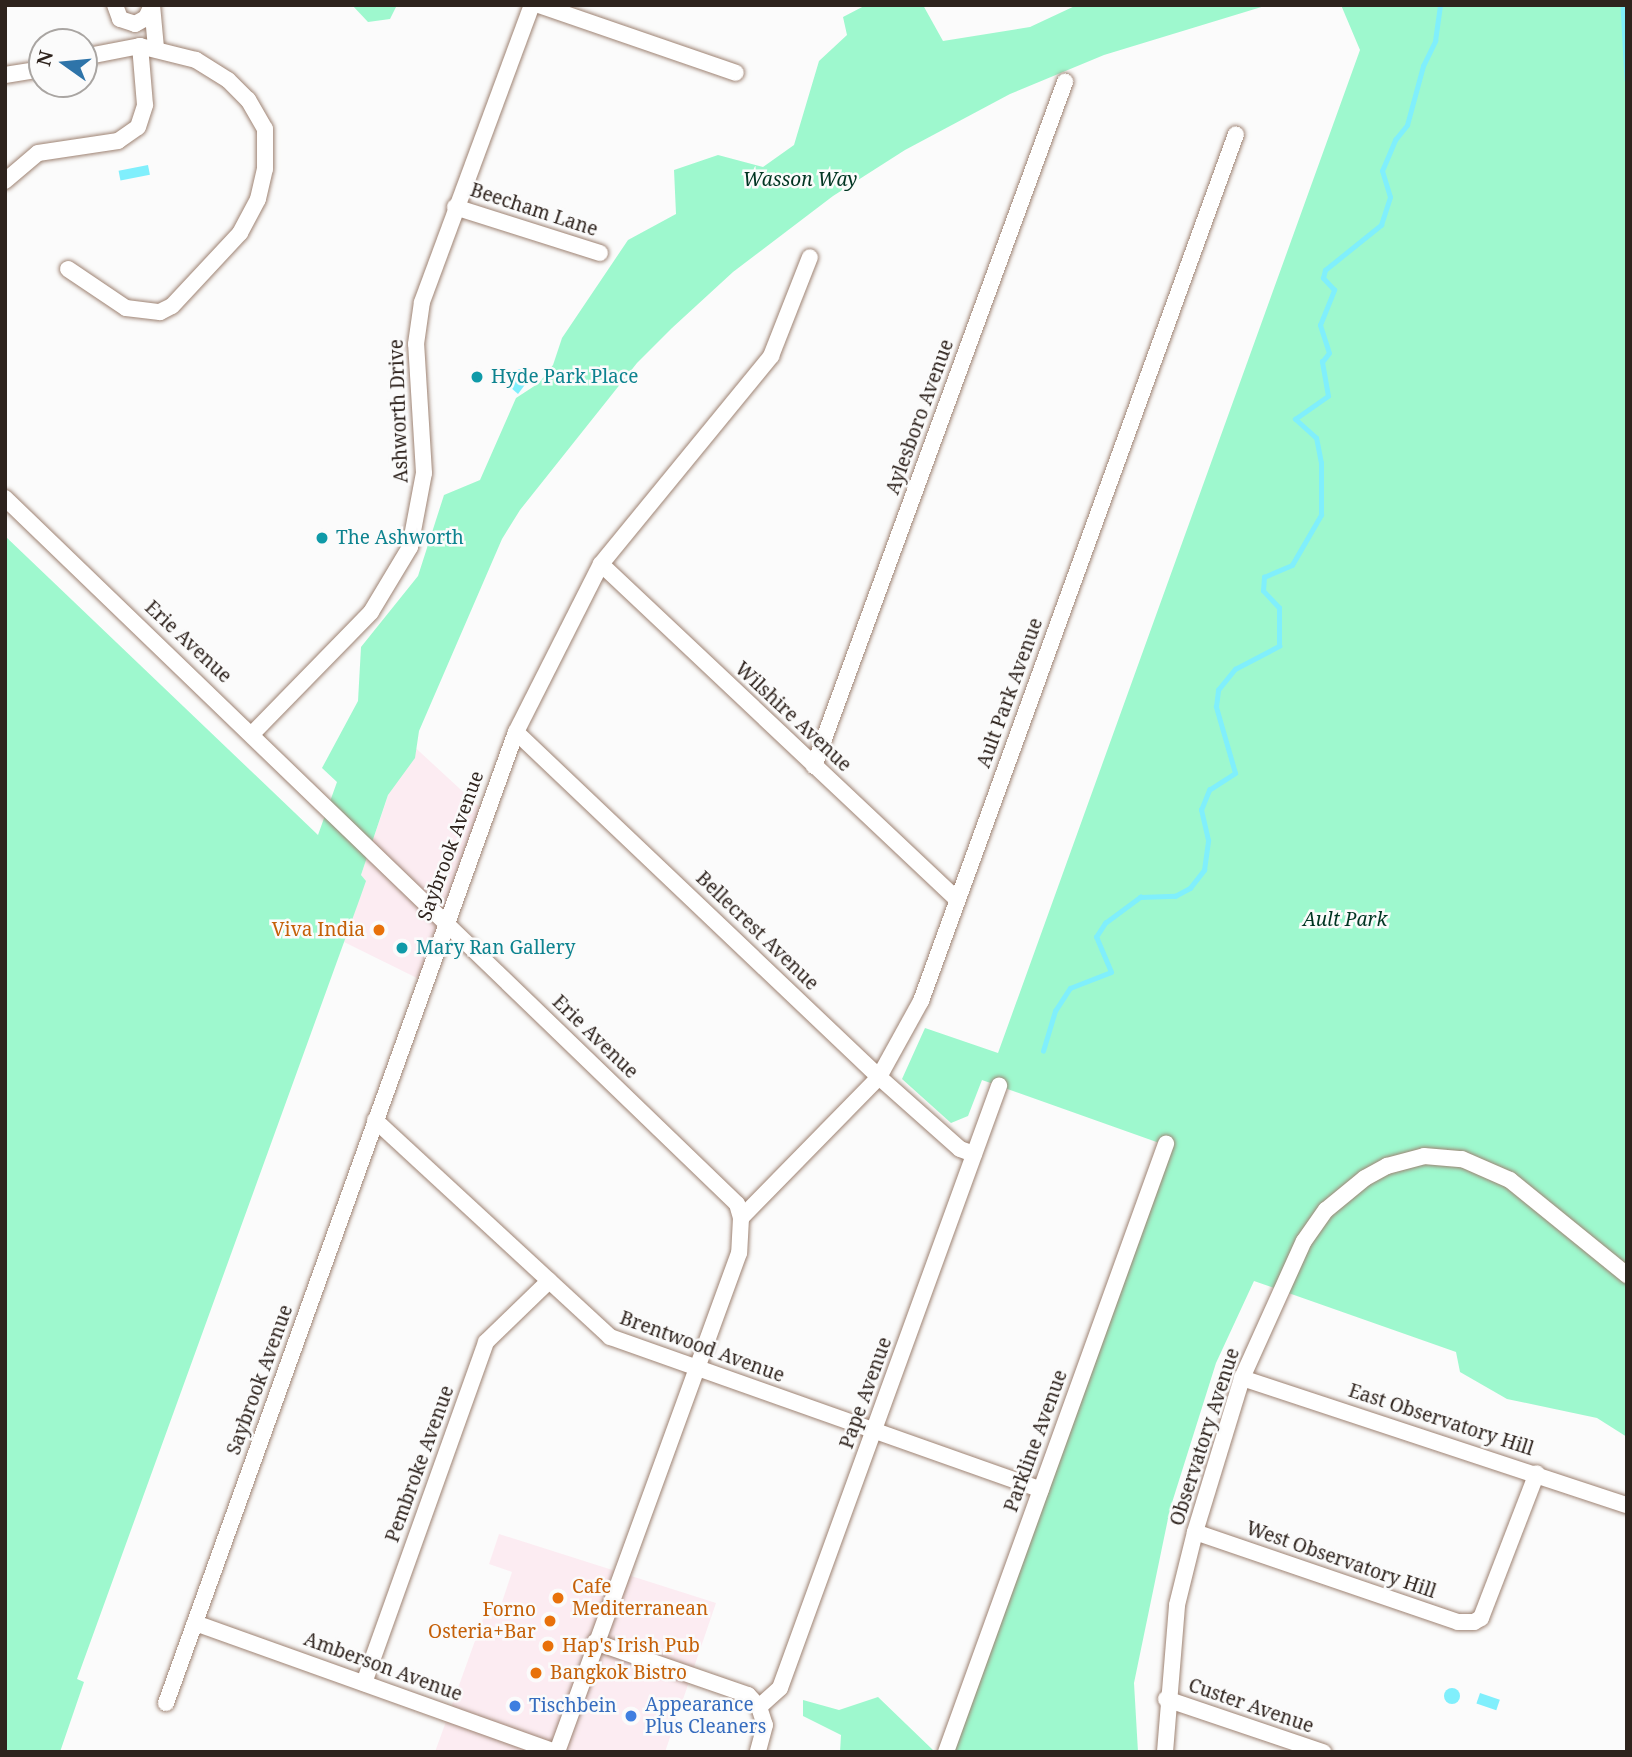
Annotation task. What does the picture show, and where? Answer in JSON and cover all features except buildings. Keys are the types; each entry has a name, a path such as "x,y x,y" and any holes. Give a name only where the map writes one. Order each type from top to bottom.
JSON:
{"street":[{"path":"118,12 141,22 152,5"},
{"path":"5,181 38,153 118,142 138,128 145,105 140,47 152,5"},
{"name":"Ashworth Drive","path":"253,733 371,612 410,547 424,473 418,320 455,207 532,5"},
{"path":"539,5 736,73"},
{"path":"118,12 140,47"},
{"path":"68,269 126,308 160,312 172,306 240,233 258,199 265,169 265,129 248,100 228,80 196,60 140,47 98,54"},
{"path":"5,75 28,71"},
{"name":"Aylesboro Avenue","path":"814,766 1065,82"},
{"name":"Ault Park Avenue","path":"741,1218 879,1077 922,1000 1236,134"},
{"name":"Beecham Lane","path":"455,207 600,253"},
{"name":"Saybrook Avenue","path":"166,1703 516,732 601,564 754,382 784,328 810,257"},
{"name":"Erie Avenue","path":"5,498 253,733 445,924 718,1183 737,1204 741,1218"},
{"name":"Wilshire Avenue","path":"601,564 957,899"},
{"name":"Bellecrest Avenue","path":"516,732 879,1077 960,1149 974,1154"},
{"name":"Pape Avenue","path":"759,1707 780,1688 999,1086"},
{"name":"Brentwood Avenue","path":"376,1120 610,1337 1041,1490"},
{"name":"Parkline Avenue","path":"946,1752 1166,1144"},
{"name":"Observatory Avenue","path":"1165,1752 1166,1699 1177,1605 1195,1532 1242,1378 1314,1225 1365,1178 1411,1158 1462,1159 1499,1173 1627,1275"},
{"path":"557,1752 739,1252 741,1218"},
{"name":"Pembroke Avenue","path":"364,1683 486,1342 549,1281"},
{"name":"East Observatory Hill","path":"1242,1378 1537,1473 1627,1506"},
{"name":"West Observatory Hill","path":"1195,1532 1458,1622 1474,1622 1481,1618 1537,1473"},
{"name":"Amberson Avenue","path":"195,1623 557,1752"},
{"path":"595,1642 748,1695 759,1707 765,1725 758,1752"},
{"name":"Custer Avenue","path":"1166,1699 1323,1752"}],"shaded area":[{"path":"407,740 486,813 425,982 344,942 365,881 361,875"},
{"path":"499,1534 716,1603 665,1752 435,1752 485,1613 497,1617 512,1572 489,1564"}],"green space":[{"path":"352,5 397,5 390,19 368,22"},
{"name":"Wasson Way","path":"866,5 923,5 943,41 1030,27 1077,5 1268,5 1104,55 1010,94 905,150 833,196 733,272 637,363 520,510 502,539 419,731 415,758 388,795 361,875 366,881 77,1679 84,1682 60,1752 5,1752 5,536 318,835 337,782 322,768 358,701 361,647 418,576 444,495 480,480 516,398 539,383 553,365 562,338 628,240 676,214 674,170 718,155 763,167 794,145 819,61 847,35 843,17"},
{"name":"Ault Park","path":"1341,5 1627,5 1627,1437 1597,1418 1507,1399 1460,1372 1456,1352 1254,1281 1216,1363 1170,1509 1134,1683 1138,1752 840,1752 841,1735 803,1716 803,1700 839,1710 878,1697 934,1751 947,1750 1165,1145 982,1080 968,1116 951,1123 902,1079 925,1028 998,1053 1360,50"}],"water":[{"path":"148,165 150,175 120,181 119,171"},
{"path":"518,369 529,370 527,382 518,394 510,387"},
{"path":"1452,1688 1458,1690 1458,1702 1452,1704 1446,1702 1444,1696 1446,1690"},
{"path":"1480,1693 1500,1700 1496,1710 1476,1703"}],"waterway":[{"path":"1043,1051 1055,1011 1070,988 1111,972 1096,937 1105,923 1140,897 1175,896 1190,888 1204,870 1208,840 1201,810 1209,790 1235,773 1216,707 1218,690 1235,669 1279,646 1279,608 1263,591 1264,577 1292,565 1321,515 1321,463 1316,438 1295,419 1328,396 1322,362 1329,353 1320,325 1334,290 1323,278 1325,270 1381,225 1390,197 1382,171 1395,140 1407,125 1423,66 1435,41 1440,5"},
{"path":"1623,5 1627,80"}],"place":[{"name":"Hyde Park Place","path":"477,377"},
{"name":"The Ashworth","path":"322,538"},
{"name":"Viva India","path":"379,930"},
{"name":"Mary Ran Gallery","path":"402,948"},
{"name":"Cafe Mediterranean","path":"558,1598"},
{"name":"Forno Osteria+Bar","path":"550,1621"},
{"name":"Hap's Irish Pub","path":"548,1646"},
{"name":"Bangkok Bistro","path":"536,1673"},
{"name":"Tischbein","path":"515,1706"},
{"name":"Appearance Plus Cleaners","path":"631,1716"}]}
